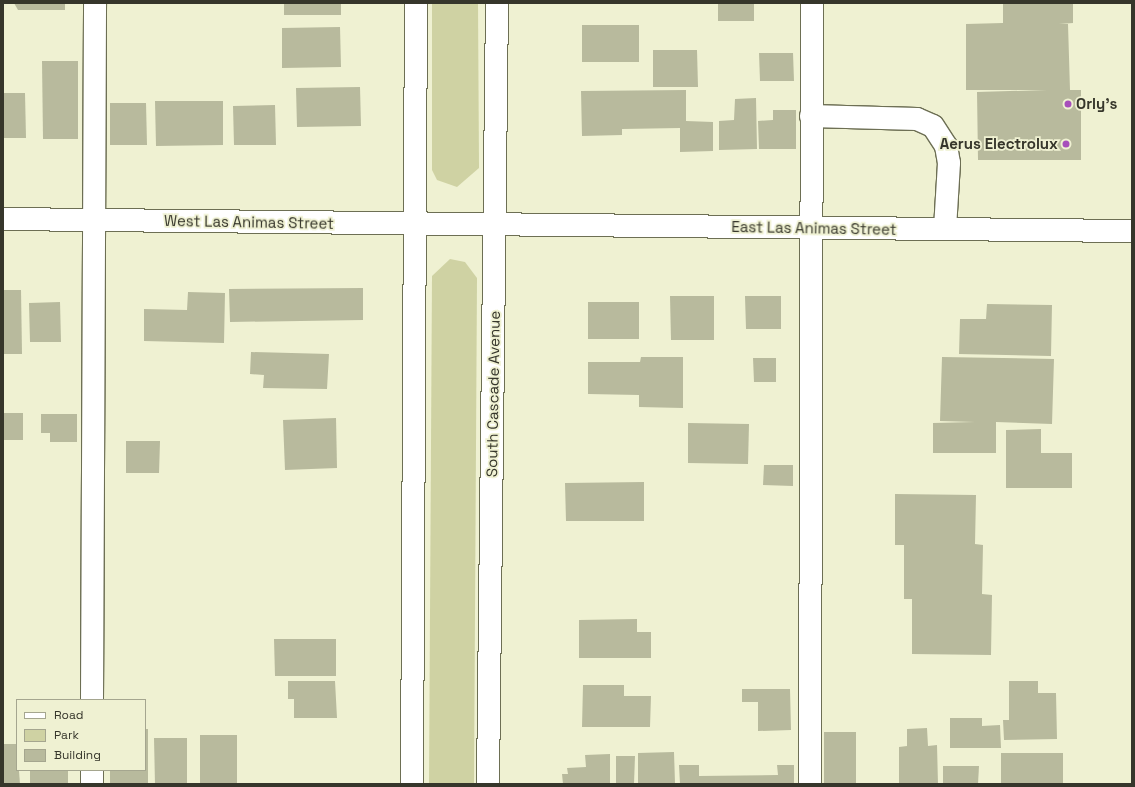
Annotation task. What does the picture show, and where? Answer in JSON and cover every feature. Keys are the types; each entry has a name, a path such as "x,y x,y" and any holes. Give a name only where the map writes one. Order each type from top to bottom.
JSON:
{"street":[{"path":"92,699 95,3"},
{"path":"412,784 416,3"},
{"name":"South Cascade Avenue","path":"488,784 496,224 497,3"},
{"path":"810,784 810,228 812,3"},
{"path":"811,116 918,119 933,126 946,146 949,163 946,229"},
{"name":"West Las Animas Street","path":"3,219 496,224"},
{"name":"East Las Animas Street","path":"496,224 1132,231"},
{"path":"92,771 92,784"}],"green space":[{"path":"432,3 478,3 479,168 457,187 437,180 432,170"},
{"path":"450,259 465,262 477,278 474,784 429,784 432,276"}],"building":[{"path":"14,3 65,3 65,10 18,10"},
{"path":"284,3 341,3 341,15 284,15"},
{"path":"718,3 754,3 754,21 718,21"},
{"path":"1003,3 1073,3 1073,23 1059,24 1068,24 1070,90 1081,90 1081,160 978,160 977,92 1047,90 966,90 966,24 1003,23"},
{"path":"582,25 639,25 639,62 582,62"},
{"path":"340,27 341,67 282,68 282,28"},
{"path":"653,50 697,50 698,87 653,87"},
{"path":"759,53 793,53 794,81 760,81"},
{"path":"42,61 78,61 78,139 43,139"},
{"path":"360,87 361,126 297,127 296,88"},
{"path":"686,90 686,121 713,122 713,151 680,152 680,128 622,129 622,135 582,136 581,91"},
{"path":"3,93 25,93 26,138 3,138"},
{"path":"756,98 757,149 719,150 719,121 734,120 735,99"},
{"path":"155,101 223,101 223,145 156,146"},
{"path":"110,103 146,103 147,145 110,145"},
{"path":"275,105 276,145 234,145 233,106"},
{"path":"773,110 796,110 796,149 759,149 758,121 773,120"},
{"path":"363,288 363,320 230,322 229,289"},
{"path":"3,290 21,290 22,354 3,354"},
{"path":"188,292 225,293 224,343 144,341 144,309 187,310"},
{"path":"670,296 714,296 714,340 671,340"},
{"path":"745,296 781,296 781,329 746,329"},
{"path":"60,302 61,342 30,342 29,303"},
{"path":"588,302 639,302 639,339 588,339"},
{"path":"987,304 1052,305 1051,356 959,354 960,319 986,319"},
{"path":"251,352 329,354 327,389 263,388 264,375 250,374"},
{"path":"641,357 683,357 683,408 639,407 639,395 588,394 588,362 640,362"},
{"path":"942,357 1054,359 1052,424 996,422 996,453 933,453 933,423 975,422 940,421"},
{"path":"753,358 776,358 776,382 754,382"},
{"path":"3,413 23,413 23,440 3,440"},
{"path":"41,414 77,414 77,442 50,442 50,433 41,433"},
{"path":"336,418 337,468 285,470 283,420"},
{"path":"688,423 749,424 748,464 688,463"},
{"path":"1041,429 1041,453 1072,453 1072,488 1006,488 1006,430"},
{"path":"126,441 160,441 159,473 126,473"},
{"path":"764,465 793,465 793,486 763,485"},
{"path":"644,482 644,521 566,521 565,483"},
{"path":"895,494 976,495 975,544 983,545 982,594 992,595 991,655 912,654 912,599 904,599 904,545 895,545"},
{"path":"637,619 637,632 651,632 651,658 579,658 579,620"},
{"path":"274,639 336,639 336,676 275,676"},
{"path":"288,681 335,681 337,718 294,718 294,699 288,699"},
{"path":"1009,681 1038,681 1038,693 1056,693 1057,739 1004,740 1003,720 1009,720"},
{"path":"583,685 624,685 624,696 651,696 650,727 582,727"},
{"path":"742,689 790,689 791,730 758,731 758,702 742,702"},
{"path":"950,718 982,718 982,726 1000,725 1001,748 950,748"},
{"path":"927,728 928,746 937,745 938,784 899,784 899,747 907,746 907,729"},
{"path":"146,729 148,729 148,784 110,784 110,771 146,771"},
{"path":"824,732 856,732 856,784 824,784"},
{"path":"200,735 237,735 237,784 200,784"},
{"path":"154,738 187,738 187,784 155,784"},
{"path":"3,744 16,744 16,771 19,771 20,784 3,784"},
{"path":"674,752 675,784 638,784 638,753"},
{"path":"1001,753 1063,753 1063,784 1001,784"},
{"path":"610,754 610,784 563,784 562,774 568,774 567,768 586,767 585,755"},
{"path":"616,756 635,756 634,784 616,784"},
{"path":"679,765 699,765 699,776 778,775 777,765 794,765 794,784 680,784"},
{"path":"943,766 979,766 978,784 943,784"},
{"path":"30,771 68,771 68,784 30,784"}],"place":[{"name":"Orly's","path":"1068,104"},
{"name":"Aerus Electrolux","path":"1066,144"}]}
